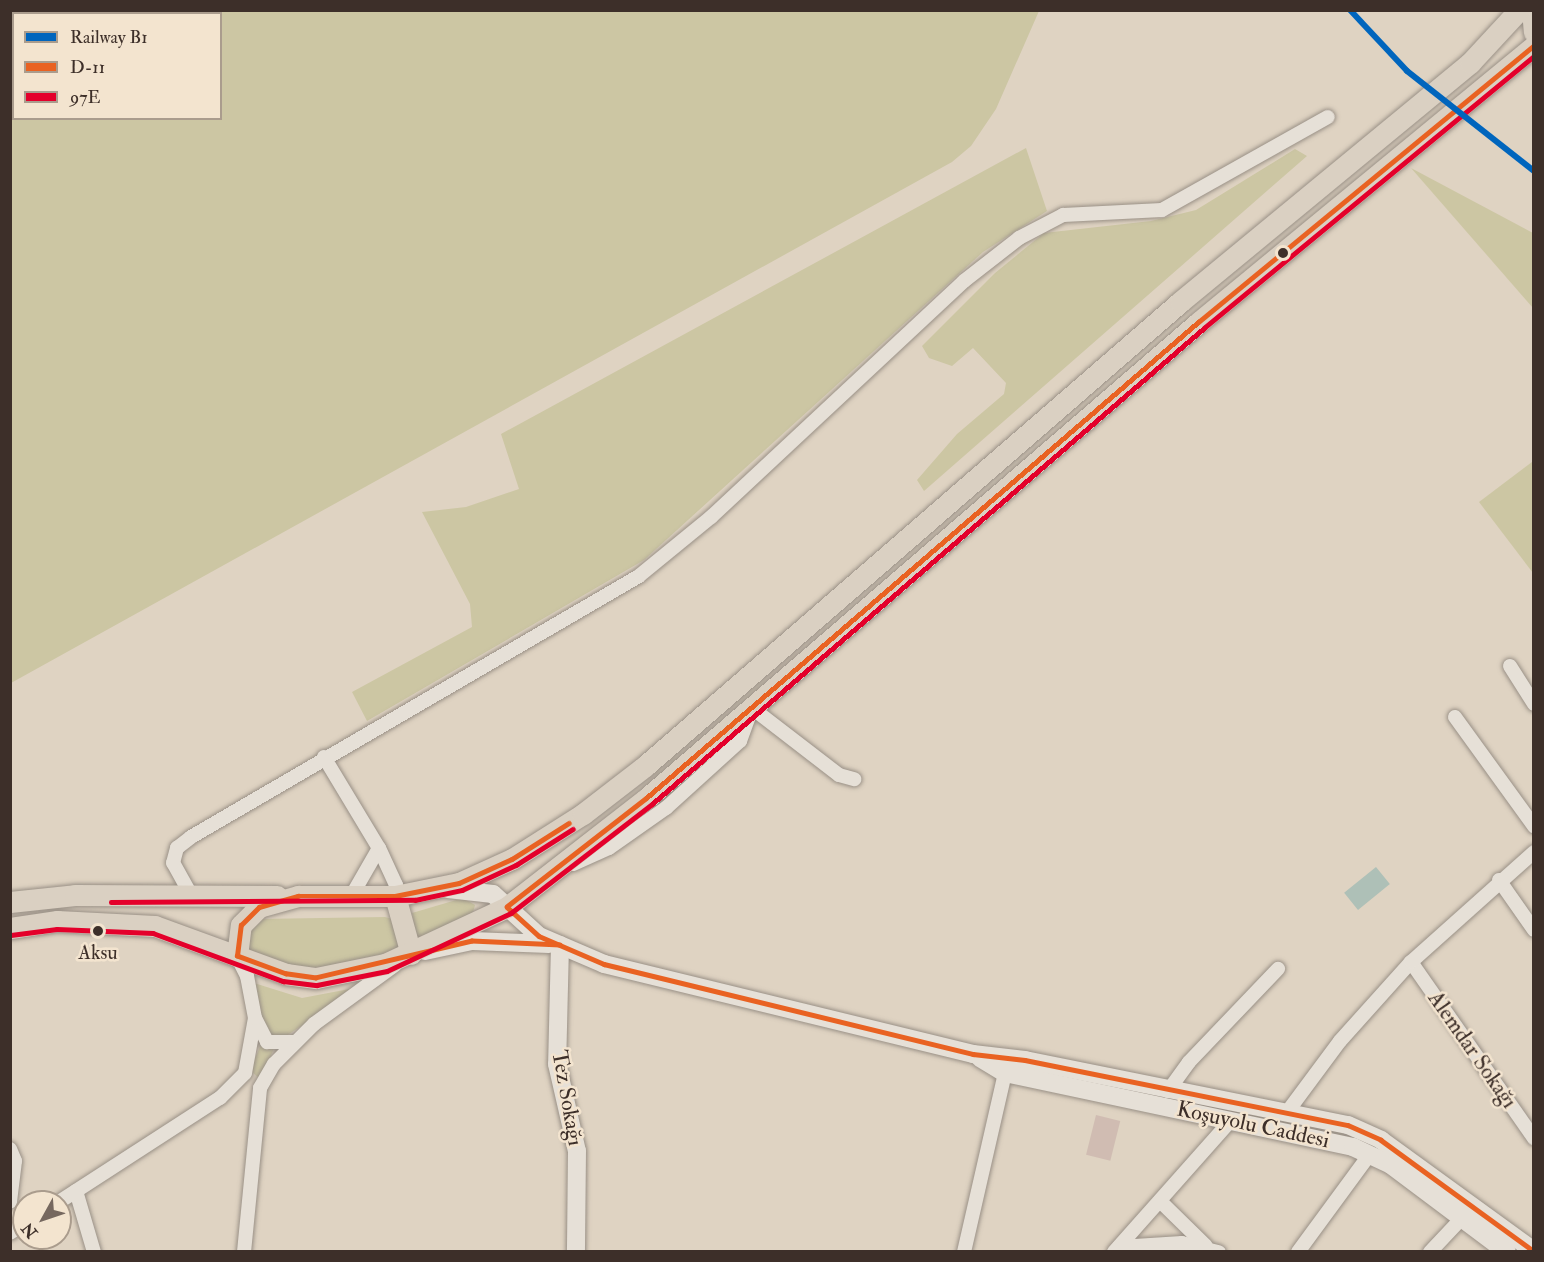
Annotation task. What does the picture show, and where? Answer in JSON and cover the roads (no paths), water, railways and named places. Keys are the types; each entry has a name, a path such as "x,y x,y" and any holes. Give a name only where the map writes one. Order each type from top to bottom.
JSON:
{"main road":[{"path":"10,902 75,895 395,896 436,888 512,858 583,814 645,766 1180,302 1470,63 1519,10"},
{"path":"1532,10 1533,32"},
{"path":"10,928 57,921 155,926 286,974 316,978 385,964 411,954 507,907 553,872 752,708 1208,315 1533,46"},
{"path":"237,956 241,925 248,914 298,896"},
{"path":"395,896 411,954"}],"street":[{"path":"191,895 174,863 177,848 324,757 639,576 711,517 964,281 1019,238 1063,215 1162,210 1328,117"},
{"path":"1510,666 1533,704"},
{"path":"752,708 839,775 854,779"},
{"path":"1455,717 1533,826"},
{"path":"324,757 379,848 396,885 395,896"},
{"path":"352,896 379,848"},
{"path":"1288,1111 1340,1041 1411,962 1499,880 1533,852"},
{"path":"1499,880 1533,930"},
{"name":"Koşuyolu Caddesi","path":"436,888 473,889 493,894 518,922 560,945 604,964 973,1054 1025,1060 1168,1091 1233,1100 1348,1125 1465,1213 1508,1251"},
{"path":"244,1251 260,1088 294,1042 411,954 472,941 560,945"},
{"name":"Tez Sokağı","path":"560,945 557,1064 577,1151 576,1251"},
{"path":"237,956 247,976 255,1018 267,1042 294,1042"},
{"name":"Alemdar Sokağı","path":"1411,962 1533,1138"},
{"path":"1168,1091 1189,1062 1278,969"},
{"path":"72,1193 220,1098 245,1072 255,1018"},
{"name":"Koşuyolu Caddesi","path":"973,1054 1005,1073 1375,1147"},
{"path":"245,1072 260,1088"},
{"path":"964,1251 1005,1073"},
{"path":"1116,1249 1231,1120 1233,1100"},
{"path":"1298,1251 1375,1147"},
{"path":"10,1149 15,1161 10,1202"},
{"path":"76,1191 94,1251"},
{"path":"1160,1201 1212,1249"},
{"name":"Koşuyolu Caddesi","path":"1465,1213 1533,1251"},
{"path":"1431,1251 1465,1213"},
{"path":"1116,1249 1212,1249"}],"rail line":[{"name":"B1","path":"1350,10 1407,71 1534,171"}],"place":[{"name":"Aksu","path":"98,931"}]}
